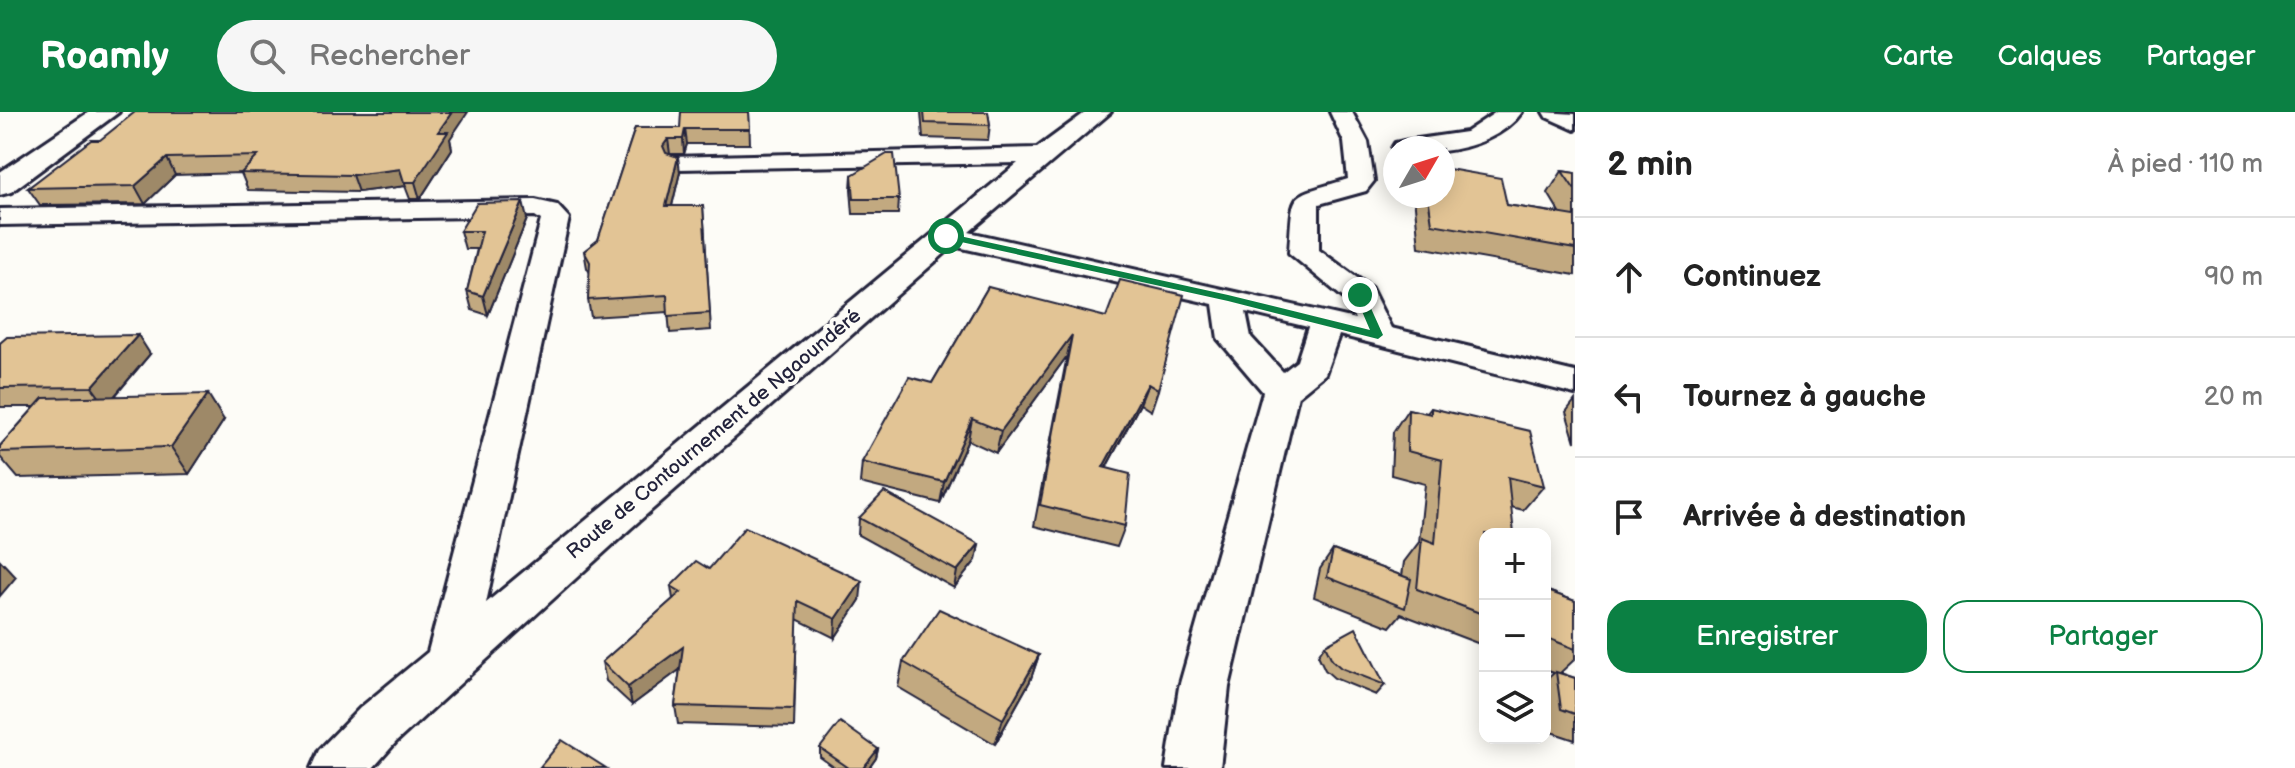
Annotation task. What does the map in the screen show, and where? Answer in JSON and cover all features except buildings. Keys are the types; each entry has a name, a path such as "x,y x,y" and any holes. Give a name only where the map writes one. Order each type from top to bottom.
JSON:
{"main road":[{"path":"0,172 88,112"},
{"path":"0,186 106,112"}],"street":[{"name":"Route de Contournement de Ngaoundéré","path":"338,768 378,725 449,662 946,236 1100,112"},
{"path":"1341,112 1356,142 1361,181 1357,185 1309,199 1306,203 1304,253 1360,295 1378,335"},
{"path":"1455,142 1474,137 1511,112"},
{"path":"1554,112 1575,123"},
{"path":"1360,163 1383,152"},
{"path":"679,162 1043,155"},
{"path":"0,217 535,208 547,211 555,218 449,662"},
{"path":"946,236 1228,298 1575,383"},
{"path":"1228,298 1235,339 1281,391"},
{"path":"1193,768 1204,687 1281,391 1313,366 1326,322"}],"route":[{"path":"946,236 1228,298 1378,335 1360,295"}]}
